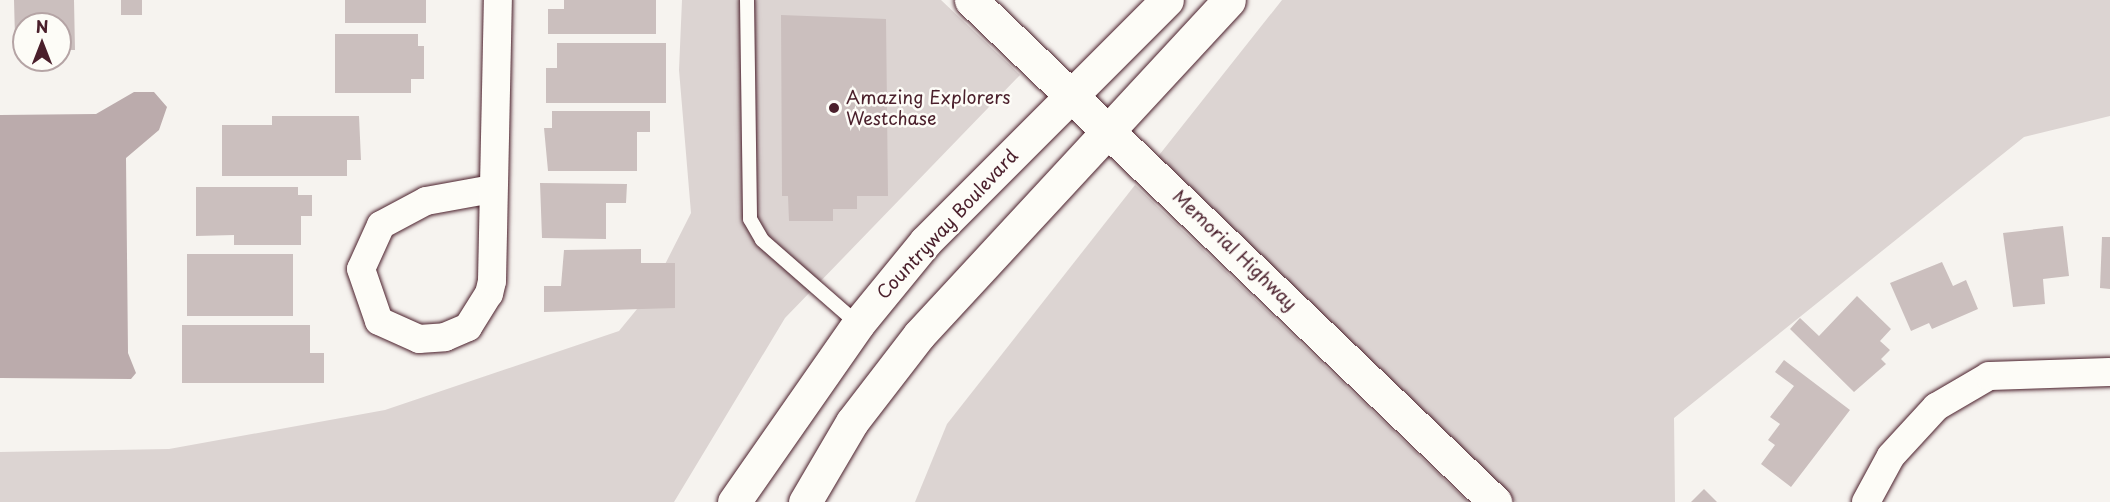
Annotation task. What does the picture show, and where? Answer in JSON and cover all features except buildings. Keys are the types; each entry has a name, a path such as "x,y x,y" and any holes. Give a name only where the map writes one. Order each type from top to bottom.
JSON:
{"street":[{"path":"492,189 426,201 381,225 361,269 379,321 419,339 445,337 481,312 492,281 492,189 498,0"},
{"name":"Memorial Highway","path":"971,0 1107,126 1495,502"},
{"name":"Countryway Boulevard","path":"734,502 858,324 925,242 1167,0"},
{"path":"805,502 852,422 919,335 1107,126 1229,0"},
{"path":"1866,502 1891,456 1936,407 1989,376 2110,372"}],"lane":[{"path":"747,0 750,219 762,240 858,324"}],"shaded area":[{"path":"682,0 941,0 1020,75 785,318 674,502 0,502 0,452 169,449 385,410 619,331 651,292 691,213 679,70"},
{"path":"1282,0 2110,0 2110,116 2024,137 1674,418 1675,502 1516,502 1156,159"},
{"path":"134,92 154,92 167,107 159,130 126,158 128,353 136,373 131,379 0,378 0,115 96,114"},
{"path":"1135,185 1468,502 915,502 947,424"}],"place":[{"name":"Amazing Explorers Westchase","path":"834,108"}]}
